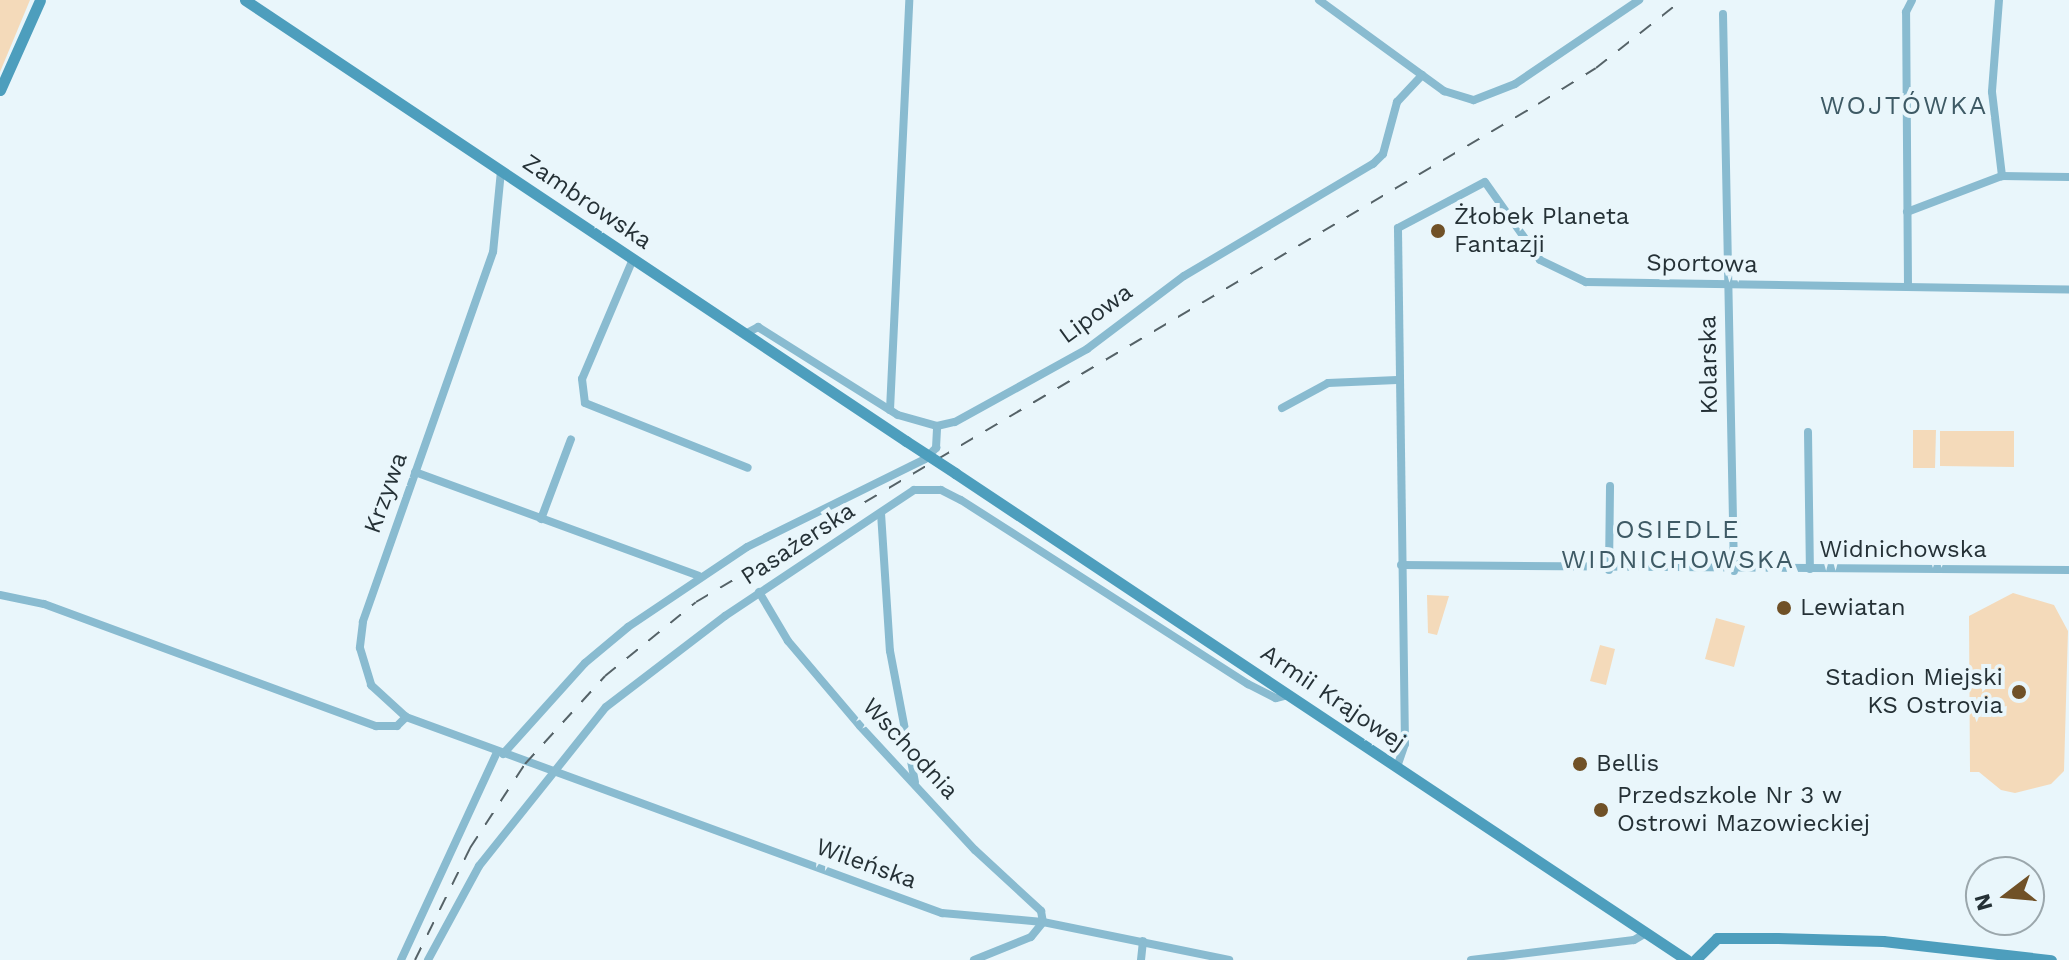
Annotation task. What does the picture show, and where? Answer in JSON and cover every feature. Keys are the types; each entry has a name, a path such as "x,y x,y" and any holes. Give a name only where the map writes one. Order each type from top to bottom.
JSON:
{"main road":[{"path":"0,90 40,0"},
{"name":"Zambrowska","path":"245,0 906,441"},
{"name":"Armii Krajowej","path":"906,441 1687,960"},
{"path":"1695,960 1717,938 1883,941 2051,960"}],"street":[{"path":"890,410 909,0"},
{"path":"1319,0 1453,94 1489,98 1639,0"},
{"path":"1908,287 1906,12 1912,0"},
{"path":"1999,0 1992,92 2002,176"},
{"name":"Kolarska","path":"1723,14 1734,571"},
{"name":"Lipowa","path":"937,426 955,422 1087,349 1184,276 1373,164 1383,154 1397,102 1422,75"},
{"name":"Krzywa","path":"500,753 406,717 371,685 360,648 370,599 493,252 501,171"},
{"path":"1907,212 2002,176 2069,177"},
{"name":"Sportowa","path":"1397,380 1395,232 1485,182 1528,247 1566,276 1600,283 2069,290"},
{"path":"633,259 582,379 585,403 748,468"},
{"path":"401,960 500,753 608,642 699,576 779,530 925,459 936,448 937,426 890,410 758,327 745,334"},
{"path":"1282,408 1328,383 1397,380 1405,744 1397,767"},
{"path":"1808,432 1810,569"},
{"path":"541,519 571,439"},
{"path":"415,472 699,576"},
{"path":"1609,570 1610,486"},
{"name":"Pasażerska","path":"428,960 457,898 606,707 759,592 914,490 941,490 1248,684 1276,698 1288,695"},
{"path":"881,513 890,651 915,783"},
{"name":"Widnichowska","path":"1401,565 1734,571 2069,570"},
{"name":"Wschodnia","path":"759,592 788,641 975,850 1041,911 1043,922"},
{"path":"0,595 44,604 376,726 397,726 406,717"},
{"name":"Wileńska","path":"500,753 942,913 1043,922 1229,960"},
{"path":"974,960 1031,937 1043,922"},
{"path":"1471,960 1634,940 1646,933"},
{"path":"1141,960 1143,941"}],"shaded area":[{"path":"0,0 30,0 0,72"},
{"path":"1913,430 1936,430 1935,468 1913,468"},
{"path":"1940,431 2014,431 2014,467 1940,466"},
{"name":"Stadion Miejski KS Ostrovia","path":"2013,593 2054,605 2068,631 2064,771 2051,784 2015,793 2001,790 1979,772 1970,772 1969,616"},
{"path":"1427,595 1449,596 1437,635 1428,633"},
{"path":"1716,618 1745,626 1734,667 1705,659"},
{"path":"1600,645 1615,649 1606,685 1590,681"}],"railway":[{"path":"415,960 470,848 525,764 605,676 696,602 1538,104 1596,68 1682,0"}],"place":[{"name":"Żłobek Planeta Fantazji","path":"1438,231"},
{"name":"Lewiatan","path":"1784,608"},
{"name":"Stadion Miejski KS Ostrovia","path":"2019,692"},
{"name":"Bellis","path":"1580,764"},
{"name":"Przedszkole Nr 3 w Ostrowi Mazowieckiej","path":"1601,810"}],"district":[{"name":"WOJTÓWKA","path":"1904,106"},
{"name":"OSIEDLE WIDNICHOWSKA","path":"1678,545"}]}
